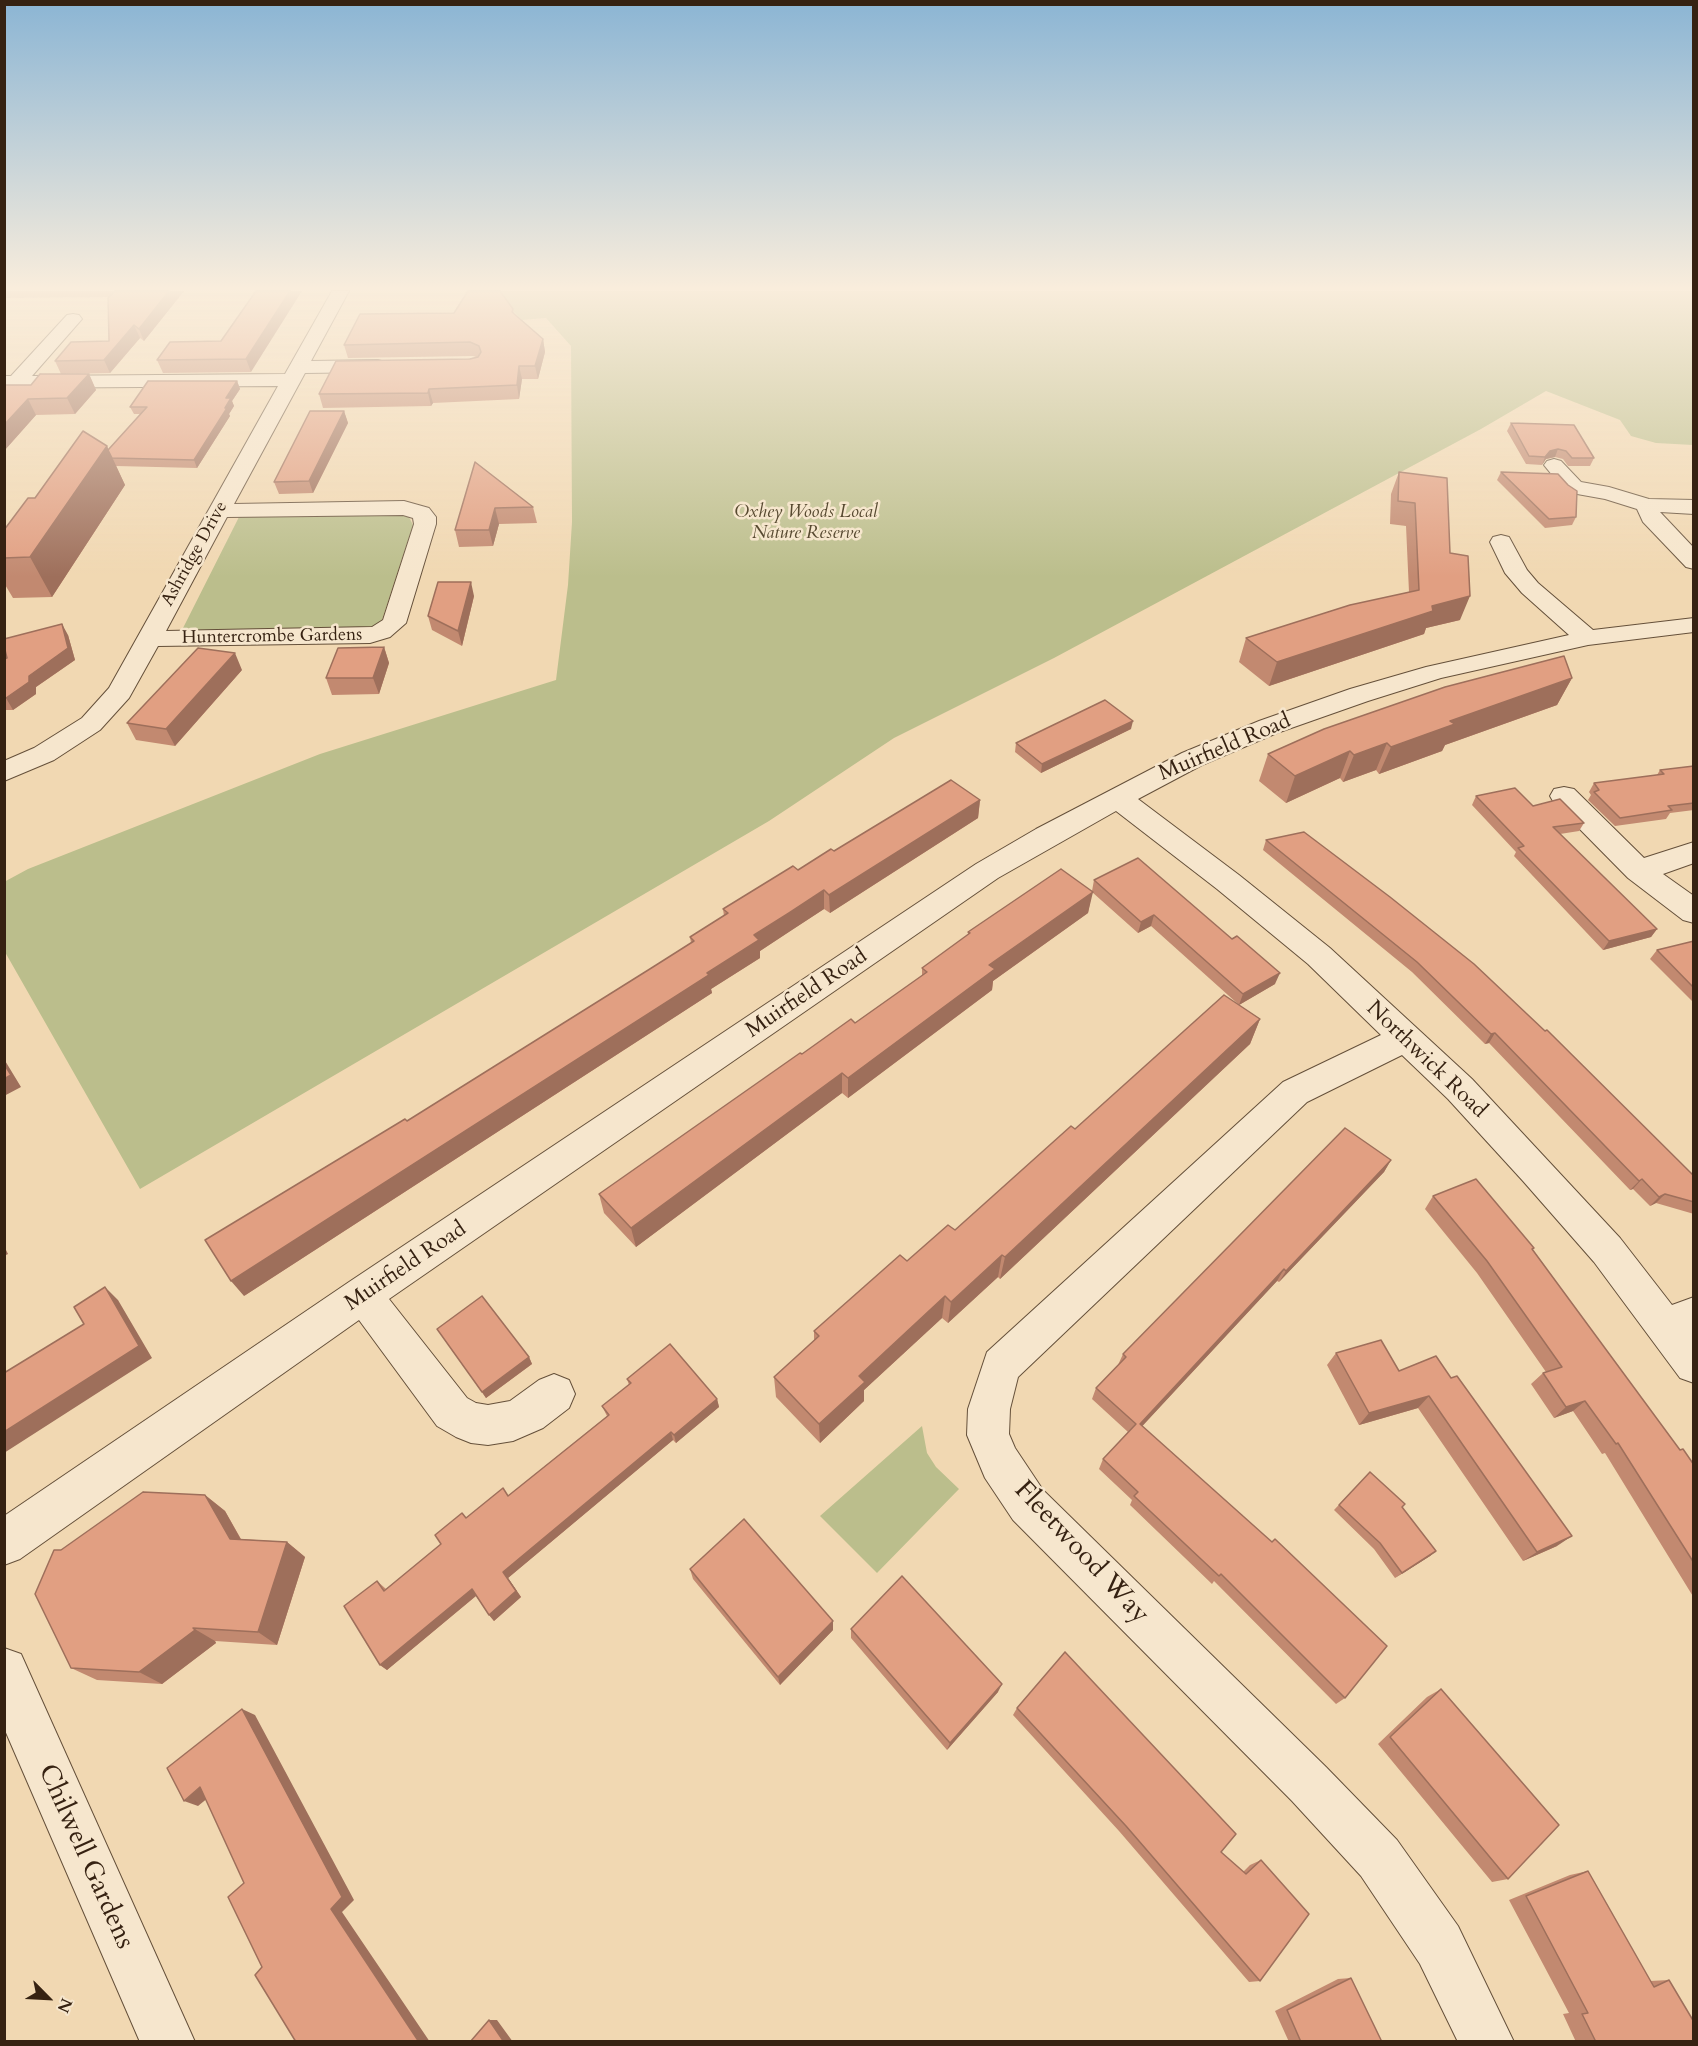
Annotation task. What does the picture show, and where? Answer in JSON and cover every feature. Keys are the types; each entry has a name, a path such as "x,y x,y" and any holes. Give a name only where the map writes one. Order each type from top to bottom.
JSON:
{"street":[{"name":"Ashridge Drive","path":"4,772 44,754 91,724 120,692 288,386"},
{"path":"1554,465 1574,487 1609,492 1647,505 1694,507"},
{"path":"1647,505 1651,517 1694,562"},
{"name":"Huntercrombe Gardens","path":"149,639 362,637 381,632 394,623 425,517 421,513 404,508 218,512"},
{"path":"1501,542 1517,573 1530,588 1588,638"},
{"name":"Muirfield Road","path":"4,1543 363,1295 987,871 1117,798 1203,754 1268,727 1435,672 1588,638 1694,625"},
{"path":"1564,796 1639,871 1694,912"},
{"name":"Northwick Road","path":"1117,798 1228,882 1318,956 1460,1089 1607,1250 1679,1321 1694,1365"},
{"path":"1639,871 1694,852"},
{"name":"Fleetwood Way","path":"1406,1038 1295,1092 1001,1366 989,1409 988,1435 1000,1463 1028,1505 1309,1784 1379,1858 1439,1945 1487,2042"},
{"path":"363,1295 452,1412 471,1424 488,1425 513,1421 528,1414 554,1394"},
{"name":"Chilwell Gardens","path":"4,1671 82,1853 168,2042"}],"green space":[{"name":"Oxhey Woods Local Nature Reserve","path":"571,386 1693,386 1693,445 1656,443 1631,436 1620,420 1546,391 1481,429 1054,658 894,738 769,821 140,1189 5,952 4,882 28,869 320,754 556,680 568,585 572,522"},
{"path":"397,513 409,517 413,525 382,620 370,629 189,633 182,630 239,517"},
{"path":"922,1426 927,1453 936,1467 959,1489 877,1573 820,1516"}],"building":[{"path":"4,386 78,386 67,398 28,399 4,425"},
{"path":"144,386 233,386 226,398 231,398 225,408 227,408 194,460 112,458 108,450 147,407 130,407"},
{"path":"323,386 484,386 429,389 428,393 319,394"},
{"path":"310,411 344,411 309,481 274,482"},
{"path":"1511,423 1574,425 1594,458 1572,458 1566,451 1558,449 1550,451 1545,457 1529,456"},
{"path":"83,431 107,446 30,557 4,558 4,530 28,498 35,498"},
{"path":"475,462 533,507 495,508 489,530 455,530"},
{"path":"1399,472 1447,478 1450,553 1468,556 1470,596 1432,606 1433,611 1277,662 1246,638 1350,605 1419,590 1415,503 1398,501"},
{"path":"1501,472 1558,474 1577,491 1576,517 1549,519"},
{"path":"438,582 471,582 458,631 428,616"},
{"path":"62,624 68,648 29,676 29,682 4,698 4,659 7,658 4,639"},
{"path":"384,647 373,678 326,678 338,648"},
{"path":"198,648 235,653 166,729 127,723"},
{"path":"1564,656 1572,678 1450,721 1455,724 1391,747 1387,743 1354,755 1350,751 1295,776 1268,754 1324,729 1445,687"},
{"path":"1105,700 1133,721 1042,764 1016,743"},
{"path":"1694,766 1694,803 1668,806 1672,810 1620,818 1594,792 1599,790 1594,783 1664,774 1660,770"},
{"path":"951,780 980,800 829,895 824,890 754,935 759,940 707,973 709,975 231,1281 205,1240 405,1119 407,1121 694,941 690,937 728,913 723,909 793,866 798,870 831,849 834,851"},
{"path":"1515,788 1533,806 1560,799 1584,823 1553,827 1657,929 1609,941 1518,848 1524,846 1476,796"},
{"path":"1304,832 1474,964 1545,1031 1547,1030 1694,1176 1694,1202 1665,1194 1659,1197 1642,1179 1639,1181 1495,1033 1491,1034 1417,962 1266,840"},
{"path":"1138,858 1232,939 1237,936 1280,973 1243,994 1154,915 1141,922 1094,880"},
{"path":"1061,869 1093,892 989,965 995,969 848,1078 842,1073 631,1228 599,1194 800,1053 802,1054 851,1019 855,1023 927,972 922,968 970,933 968,932"},
{"path":"1694,941 1694,988 1657,950"},
{"path":"1224,995 1260,1019 1005,1257 1002,1255 951,1302 945,1296 859,1376 865,1382 819,1424 774,1377 819,1336 814,1331 900,1255 907,1261 948,1225 955,1230 1071,1126 1075,1129"},
{"path":"4,1064 11,1075 4,1079"},
{"path":"1345,1128 1391,1160 1286,1271 1284,1269 1140,1424 1272,1542 1275,1539 1387,1646 1345,1698 1221,1574 1219,1576 1134,1496 1138,1492 1103,1459 1136,1424 1096,1388 1126,1357 1123,1354"},
{"path":"1476,1179 1534,1248 1532,1249 1680,1450 1683,1449 1694,1465 1694,1563 1618,1443 1616,1444 1585,1401 1566,1407 1543,1373 1562,1367 1487,1261 1433,1196"},
{"path":"105,1287 139,1346 4,1432 4,1373 84,1324 74,1307"},
{"path":"482,1296 529,1357 482,1392 437,1329"},
{"path":"1381,1340 1399,1371 1436,1356 1451,1378 1457,1376 1572,1536 1537,1552 1429,1396 1369,1413 1336,1353"},
{"path":"670,1344 717,1399 674,1435 671,1432 503,1572 516,1591 489,1615 472,1589 380,1665 344,1606 377,1581 384,1591 441,1544 435,1535 462,1513 466,1518 503,1488 508,1496 609,1415 602,1406 631,1383 627,1379"},
{"path":"1370,1472 1405,1504 1402,1507 1436,1551 1402,1573 1380,1543 1339,1505"},
{"path":"143,1492 205,1495 230,1539 287,1542 258,1632 193,1628 195,1630 139,1672 71,1668 35,1594 54,1550 61,1550"},
{"path":"744,1519 833,1621 778,1677 690,1569"},
{"path":"902,1576 1002,1684 950,1743 851,1629"},
{"path":"1065,1652 1236,1834 1221,1852 1246,1874 1261,1860 1309,1914 1260,1981 1126,1826 1017,1708"},
{"path":"1441,1689 1559,1825 1508,1879 1390,1737"},
{"path":"242,1709 342,1897 331,1909 419,2042 296,2042 255,1975 262,1967 228,1897 244,1883 200,1787 184,1801 167,1768"},
{"path":"1588,1871 1654,1987 1669,1980 1694,2022 1694,2042 1596,2042 1582,2014 1588,2013 1526,1896"},
{"path":"1351,1978 1382,2042 1301,2042 1287,2010"},
{"path":"489,2020 504,2042 470,2042"}]}
